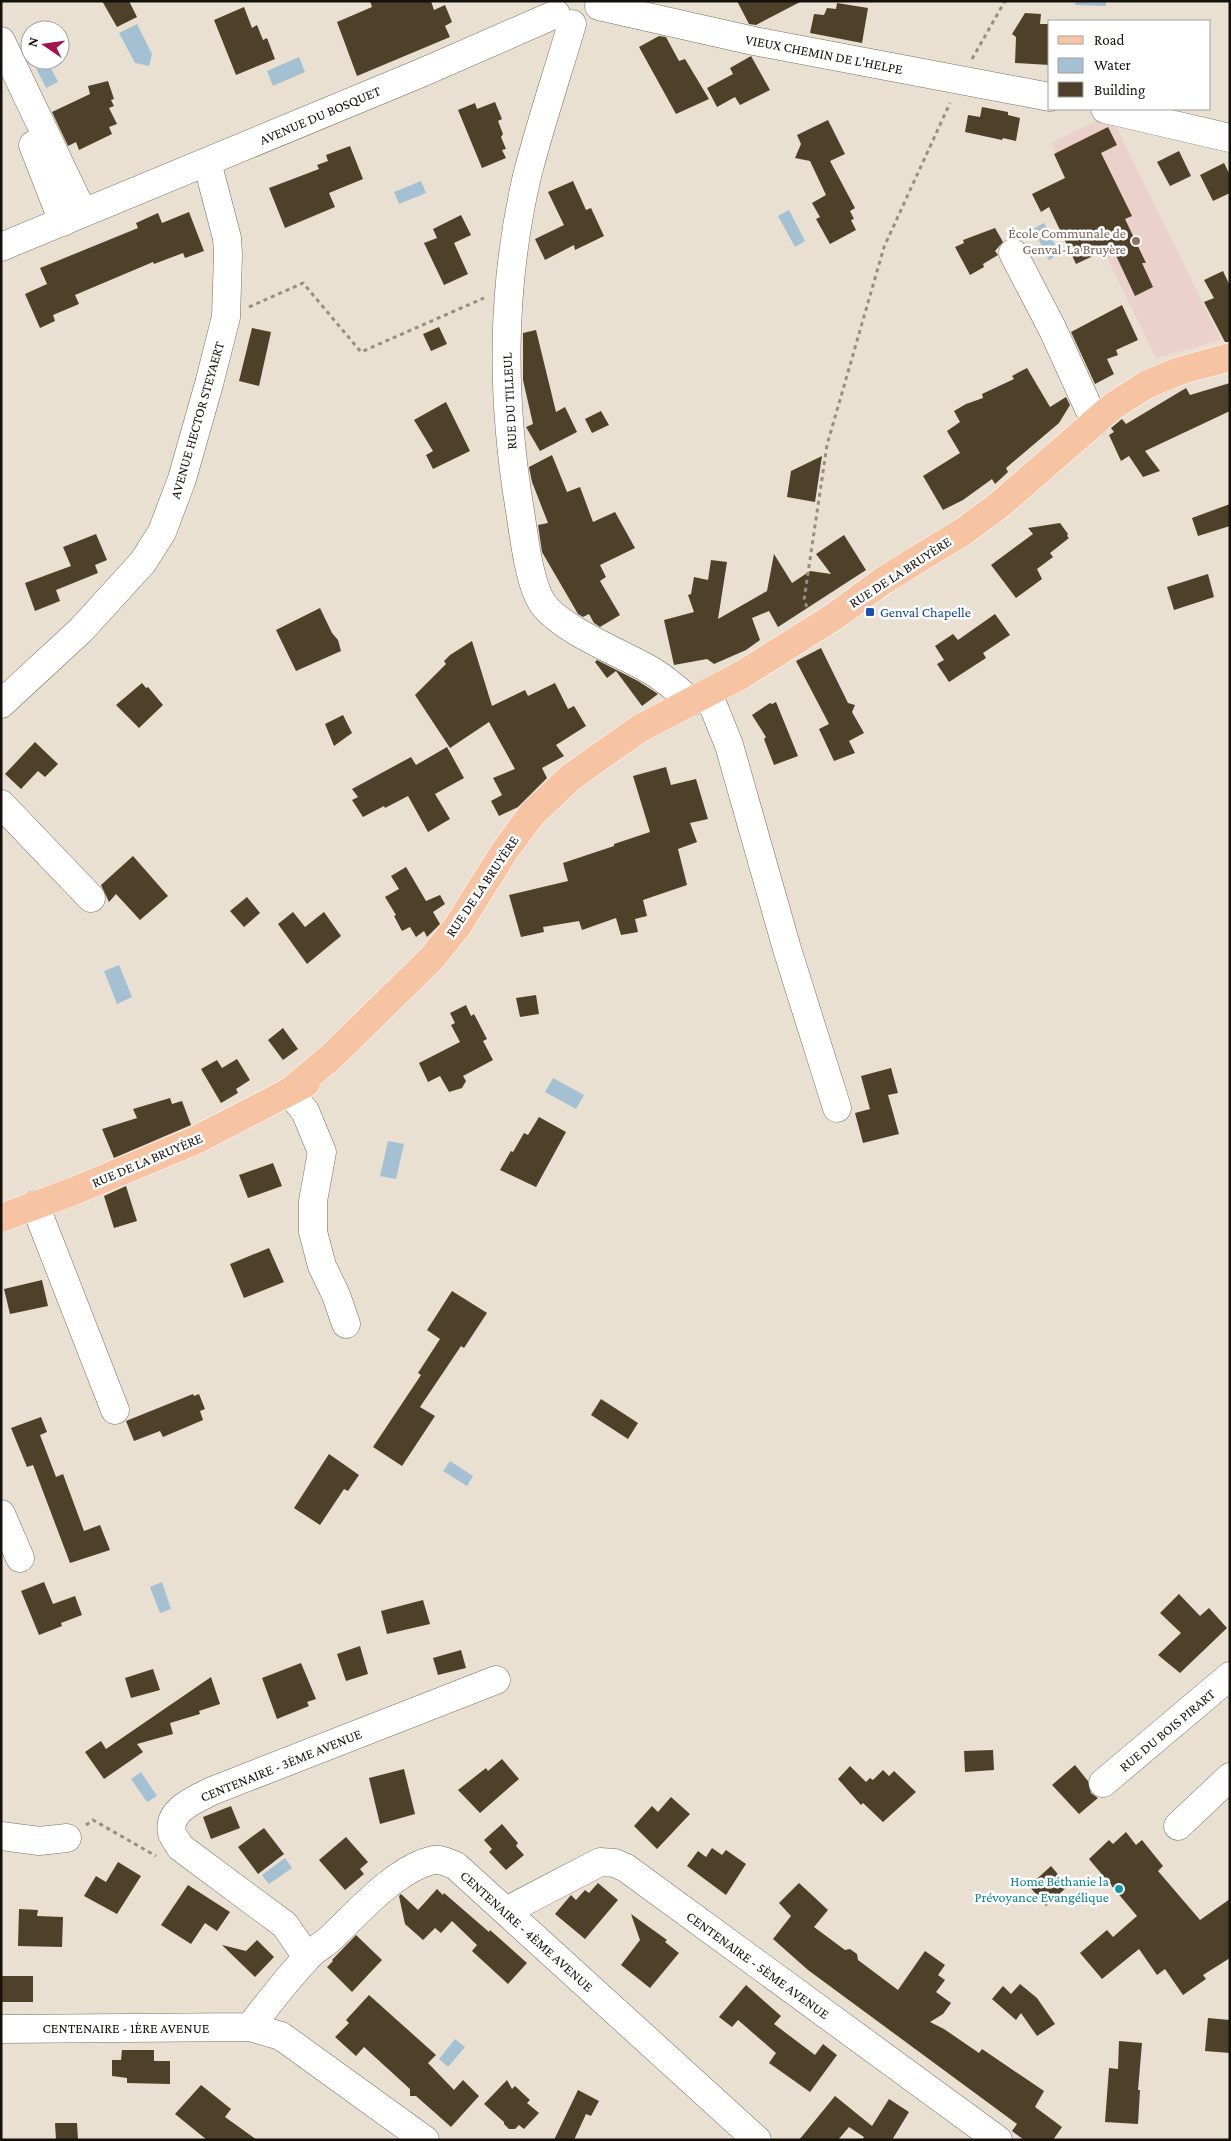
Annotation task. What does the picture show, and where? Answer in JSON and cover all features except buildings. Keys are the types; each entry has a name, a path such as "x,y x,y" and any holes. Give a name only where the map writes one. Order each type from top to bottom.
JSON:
{"main road":[{"name":"RUE DE LA BRUYÈRE","path":"1,1218 194,1141 312,1079 423,991 462,949 480,925 519,857 548,821 608,768 699,698 743,674 816,629 884,580 964,531 998,506 1113,406 1146,385 1179,371 1230,357"}],"street":[{"name":"VIEUX CHEMIN DE L'HELPE","path":"560,13 586,22 596,12 599,4 754,41 1048,97"},
{"name":"AVENUE DU BOSQUET","path":"1,247 560,13"},
{"name":"RUE DU TILLEUL","path":"560,13 538,134 527,178 507,297 508,422 525,541 535,584 543,604 560,620 646,667 672,686 699,698"},
{"path":"1,40 73,217"},
{"path":"1,78 73,217"},
{"path":"1108,110 1230,138"},
{"name":"AVENUE HECTOR STEYAERT","path":"1,704 100,611 143,562 162,532 188,462 226,317 228,254 226,238 207,162"},
{"path":"1013,254 1052,328 1095,422"},
{"path":"699,698 729,745 743,800 787,948 837,1108"},
{"path":"1,804 90,898"},
{"path":"289,1092 305,1112 322,1152 313,1202 313,1232 322,1266 336,1295 346,1324"},
{"path":"35,1205 115,1410"},
{"path":"1,1514 20,1558"},
{"name":"RUE DU BOIS PIRART","path":"1103,1783 1230,1676"},
{"name":"CENTENAIRE - 3ÈME AVENUE","path":"180,1847 172,1833 175,1816 186,1804 212,1791 496,1680"},
{"path":"1178,1826 1230,1777"},
{"path":"1,1836 40,1841 67,1838"},
{"path":"180,1847 285,1925 307,1957"},
{"name":"CENTENAIRE - 4ÈME AVENUE","path":"250,2027 307,1957 331,1939 363,1906 397,1879 420,1864 436,1860 456,1866 757,2140"},
{"name":"CENTENAIRE - 5ÈME AVENUE","path":"506,1911 600,1862 615,1863 634,1874 998,2140"},
{"name":"CENTENAIRE - 1ÈRE AVENUE","path":"1,2029 250,2027 281,2036 425,2140"}],"path":[{"path":"816,629 804,600 827,445 884,247 960,80 1005,1"},
{"path":"226,317 303,283 361,352 480,298 507,297"},
{"path":"67,1838 93,1820 163,1859 180,1847"}],"shaded area":[{"name":"École Communale de Genval-La Bruyère","path":"1110,114 1221,340 1156,358 1051,143"}],"water":[{"path":"1076,1 1106,1 1106,6 1075,5"},
{"path":"137,24 152,54 149,66 135,63 119,33"},
{"path":"299,57 305,72 273,86 267,71"},
{"path":"37,70 52,70 58,82 46,88"},
{"path":"421,181 426,193 399,204 394,192"},
{"path":"789,210 805,241 795,247 778,216"},
{"path":"1044,223 1060,254 1049,260 1033,229"},
{"path":"119,965 132,997 117,1004 104,971"},
{"path":"553,1078 584,1095 576,1109 545,1092"},
{"path":"388,1141 404,1144 396,1179 380,1176"},
{"path":"450,1461 473,1476 467,1486 443,1471"},
{"path":"162,1582 171,1609 160,1613 150,1587"},
{"path":"141,1772 157,1796 147,1802 131,1779"},
{"path":"285,1858 292,1868 269,1884 262,1875"},
{"path":"455,2039 465,2047 448,2067 439,2059"}],"place":[{"name":"École Communale de Genval-La Bruyère","path":"1136,241"},
{"name":"Genval Chapelle","path":"870,612"},
{"name":"Home Béthanie la Prévoyance Evangélique","path":"1119,1889"}]}
